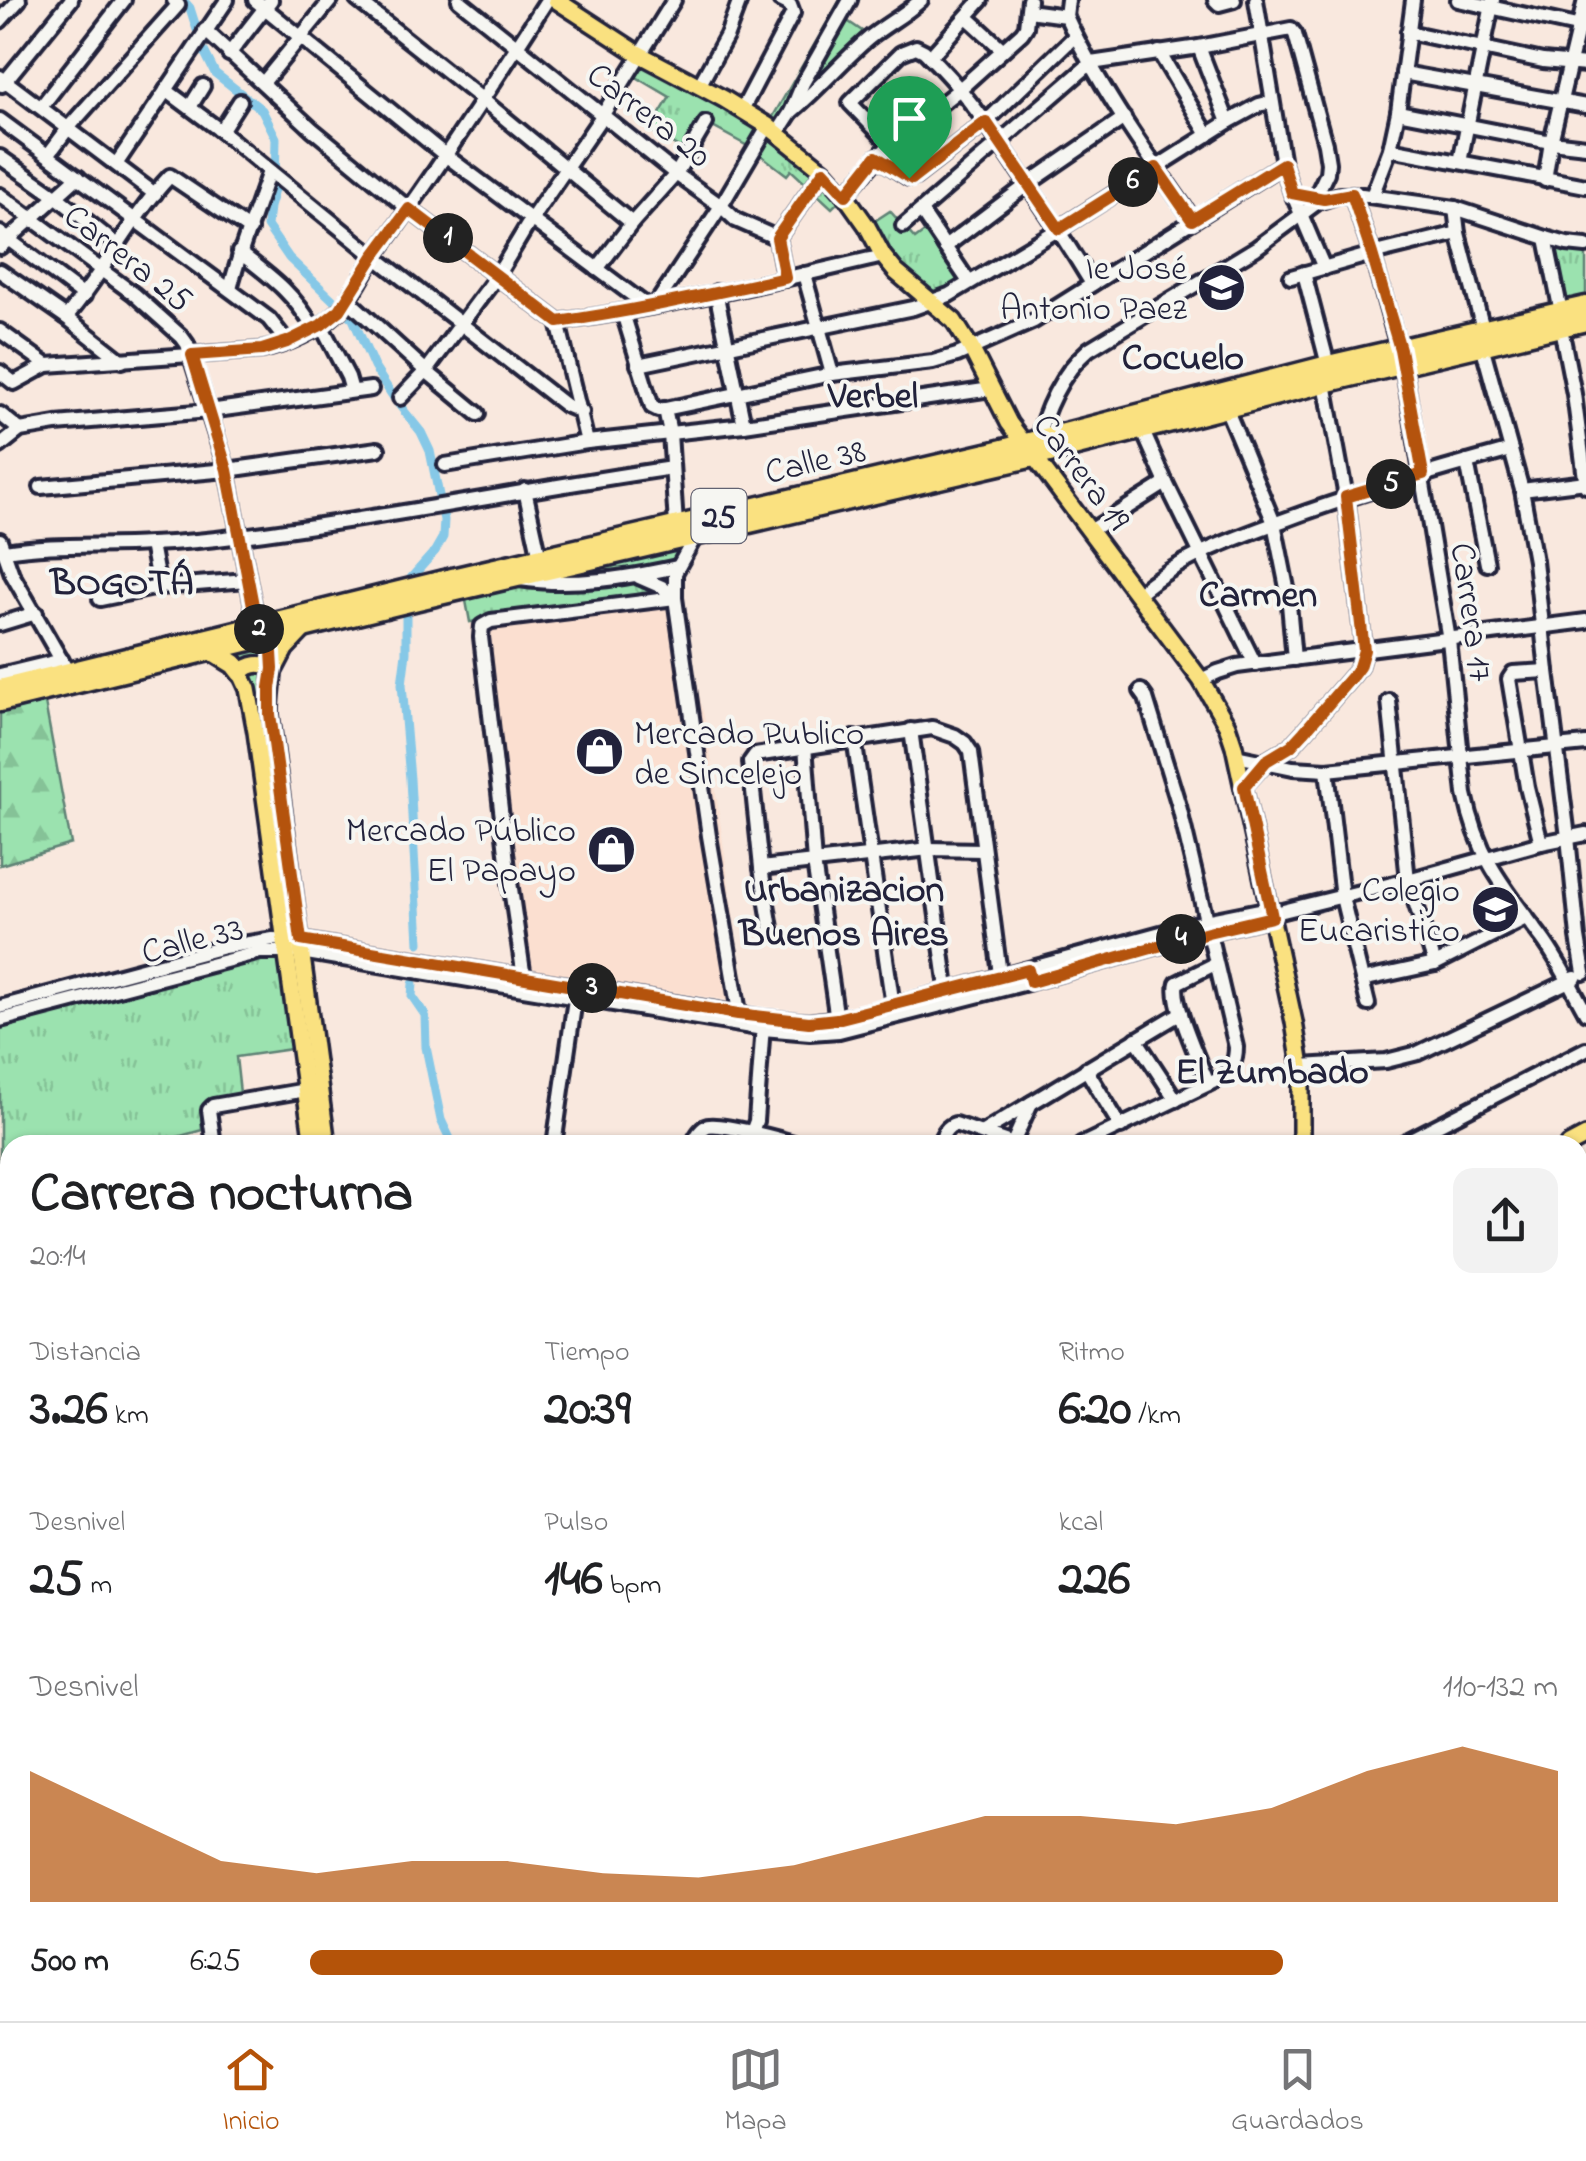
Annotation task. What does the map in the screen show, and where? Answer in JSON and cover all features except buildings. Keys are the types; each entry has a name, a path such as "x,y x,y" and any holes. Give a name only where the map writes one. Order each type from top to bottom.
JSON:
{"highway":[{"name":"Calle 38","path":"1561,320 1586,306"},
{"name":"Calle 38","path":"0,689 65,666 232,639 406,596 518,578 695,537 1032,447 1401,356 1561,320 1586,321"},
{"name":"Calle 38","path":"261,632 302,629 540,558 676,526 1226,408 1327,374"},
{"path":"273,669 284,648 302,629"},
{"name":"Calle 38","path":"0,702 214,651 232,639"},
{"path":"214,651 241,673"}],"main road":[{"name":"Carrera 19","path":"556,0 639,54 773,129 824,171 846,195 883,256 906,282 954,321 1001,410 1201,680 1226,725 1236,756 1273,912 1301,1066 1301,1135"},
{"name":"Carrera 25","path":"261,632 272,652 270,714 312,1135"},
{"name":"Carrera 25","path":"232,639 236,663 248,689 325,1135"},
{"path":"241,673 259,664 273,669"}],"street":[{"path":"0,21 19,0"},
{"path":"71,0 2,82 69,127 155,194"},
{"path":"117,164 227,0"},
{"path":"263,83 332,0"},
{"path":"357,0 632,223"},
{"name":"Carrera 20","path":"459,0 736,220 777,238"},
{"path":"0,372 14,383 47,365 262,350 317,327 342,306 548,0"},
{"path":"699,86 727,35 740,0"},
{"path":"742,110 793,13 790,5 780,0"},
{"path":"791,112 850,0"},
{"path":"930,57 981,0"},
{"path":"1068,0 1066,16 1075,36 1192,220"},
{"path":"1216,2 1234,0"},
{"path":"1256,0 1283,164 1324,268"},
{"path":"1372,196 1390,149 1398,112 1413,0"},
{"path":"1458,0 1493,3 1582,28"},
{"path":"1545,180 1560,103 1582,28 1585,0"},
{"path":"400,398 426,371 497,276 672,1"},
{"path":"41,107 117,2"},
{"path":"48,155 176,2"},
{"path":"229,54 263,3 299,38 445,156 530,221 652,305"},
{"path":"1460,162 1493,3"},
{"path":"652,305 773,129 871,37 916,5"},
{"path":"846,195 890,144 1022,33 1028,5 1066,16"},
{"path":"967,17 1002,50"},
{"path":"903,226 1090,62 1291,29 1295,34 1328,163 1320,198 1256,248 1089,348 1058,387 1032,447"},
{"path":"205,30 312,129 409,209 558,322 587,442"},
{"path":"1408,32 1586,65"},
{"path":"876,157 909,178 915,177 986,122 1075,36"},
{"path":"1199,47 1228,122"},
{"path":"890,144 850,103 901,53 916,48 961,88 1059,229 1092,284"},
{"path":"1159,52 1208,135"},
{"path":"1403,73 1586,106"},
{"path":"190,107 203,86"},
{"path":"166,90 461,324 566,405 582,412"},
{"path":"221,131 240,101"},
{"path":"638,364 932,302 1059,229 1228,122 1271,102"},
{"path":"1398,112 1586,146"},
{"path":"945,247 1124,118"},
{"path":"0,120 270,319 287,342"},
{"path":"597,269 676,174 706,124"},
{"path":"1390,149 1586,186"},
{"path":"0,157 118,246"},
{"path":"623,313 652,407 658,410 832,374 933,362 1034,321 1283,164"},
{"path":"785,278 777,238 824,171"},
{"path":"230,289 239,252 274,174"},
{"path":"66,317 168,177 173,176 250,230"},
{"path":"78,178 3,240 84,296"},
{"path":"1292,193 1320,198 1352,194 1454,208 1546,238 1586,246"},
{"name":"Carrera 17","path":"1352,194 1401,356 1449,640 1470,818 1485,858 1541,936 1586,1013"},
{"name":"Carrera 25","path":"0,195 134,294 182,336 192,355 227,470 247,580 261,632"},
{"path":"1301,1066 1386,1061 1418,1053 1585,973 1535,561 1522,490 1482,337 1454,208"},
{"path":"921,211 969,282"},
{"path":"1244,787 1266,761 1291,746 1304,732 1359,667 1364,650 1327,374 1298,275 1458,234"},
{"path":"1522,490 1586,483 1546,238"},
{"path":"239,252 301,306 348,376 352,391"},
{"path":"558,322 623,313 883,256"},
{"path":"0,271 122,360"},
{"path":"804,274 832,374"},
{"path":"716,292 744,425"},
{"path":"342,306 478,414"},
{"path":"0,331 47,365"},
{"path":"0,446 20,430 56,424 209,411 370,388"},
{"path":"445,465 587,442 744,425 991,389"},
{"path":"1226,408 1274,524 1288,593 1294,659"},
{"path":"666,410 676,526"},
{"path":"0,414 20,430"},
{"path":"1142,428 1255,664"},
{"path":"41,487 227,470 378,449"},
{"path":"1138,593 1199,552 1346,497 1511,450"},
{"path":"1467,462 1487,564"},
{"path":"0,675 65,666 36,613 6,576 2,546 150,544 238,537 672,468"},
{"path":"1090,531 1166,483"},
{"path":"524,490 540,558"},
{"path":"695,537 677,567 675,598 740,1020"},
{"path":"150,544 159,587"},
{"path":"518,578 570,582 635,576 677,567"},
{"path":"635,576 662,586 675,598"},
{"path":"100,599 159,587 247,580"},
{"path":"525,983 480,637 482,626 491,621 675,598"},
{"path":"0,624 36,613"},
{"path":"1201,680 1255,664 1586,621"},
{"path":"1541,843 1520,751 1510,675 1547,671"},
{"path":"1103,1135 1227,1073 1236,1058 1180,806 1141,691"},
{"path":"1389,701 1408,880 1435,964"},
{"path":"772,934 750,762 755,755 932,728 955,736 970,752 1001,983"},
{"path":"910,730 949,996"},
{"path":"854,738 894,1012"},
{"path":"1236,756 1292,768 1327,770 1586,744"},
{"path":"805,746 814,862 838,1025"},
{"path":"1327,770 1342,898 1368,1004"},
{"name":"Calle 33","path":"0,1020 23,1007 258,940 810,1033 1207,927 1342,898 1586,834"},
{"path":"761,868 929,849 982,850"},
{"path":"1362,980 1435,964 1526,918"},
{"path":"1208,1084 1175,994 1177,982 1215,964"},
{"name":"Calle 33","path":"525,983 575,998 740,1020"},
{"path":"555,1135 575,998"},
{"name":"Calle 33","path":"0,1007 23,1007"},
{"path":"983,1132 1181,1013"},
{"path":"751,1135 758,1106 764,1024"},
{"path":"1136,1039 1176,1100"},
{"path":"1418,1135 1586,1049"},
{"path":"1086,1069 1121,1127"},
{"path":"213,1135 209,1110 213,1106 306,1090"},
{"path":"1016,1135 1032,1103"},
{"path":"944,1135 949,1125 955,1124 990,1135"},
{"path":"699,1135 712,1126 738,1135"}],"shaded area":[{"name":"Mercado Público El Papayo","path":"677,591 707,731 746,1003 513,968 469,615"}],"green space":[{"path":"840,0 859,0 847,21 841,17 778,132 845,195 832,208 791,170 787,175 753,149 707,124 689,153 650,130 670,97 628,72 639,54 768,125"},
{"path":"840,16 871,37 791,112"},
{"path":"890,211 915,239 931,227 969,282 932,302 917,291 867,226"},
{"path":"1556,250 1586,253 1586,296 1567,299"},
{"path":"695,537 677,567 675,598 470,622 464,590"},
{"path":"269,637 278,763 260,765 234,646"},
{"path":"43,692 71,844 0,865 0,702"},
{"path":"287,951 300,1045 236,1057 240,1093 206,1101 202,1130 184,1135 0,1135 0,1020"}],"waterway":[{"path":"183,0 197,30"},
{"path":"203,49 215,73 262,110 276,138 275,187 267,226 289,258 353,319 374,367 421,432 430,451 444,520 443,537 408,587"},
{"path":"406,602 402,684 419,943"},
{"path":"413,984 412,996 425,1015 426,1047 441,1120 448,1135"}],"place":[{"name":"Ie José Antonio Paez","path":"1222,287"},
{"name":"Mercado Publico de Sincelejo","path":"599,752"},
{"name":"Mercado Público El Papayo","path":"611,849"},
{"name":"Colegio Eucaristico","path":"1495,909"}],"district":[{"name":"Cocuelo","path":"1183,356"},
{"name":"Verbel","path":"873,394"},
{"name":"BOGOTÁ","path":"122,581"},
{"name":"Carmen","path":"1258,593"},
{"name":"Urbanizacion Buenos Aires","path":"844,910"},
{"name":"El Zumbado","path":"1272,1070"}],"route":[{"path":"986,122 1059,229 1156,168 1192,220 1283,164 1292,193 1324,199 1352,194 1400,349 1423,474 1346,497 1364,650 1359,667 1291,746 1266,761 1244,787 1272,917 1031,982 1028,970 856,1016 809,1022 738,1014 301,940 270,714 272,652 257,626 227,470 192,355 262,350 321,325 340,310 409,209 558,322 623,313 785,278 777,238 824,171 846,195 876,157 909,178 986,122"}]}
